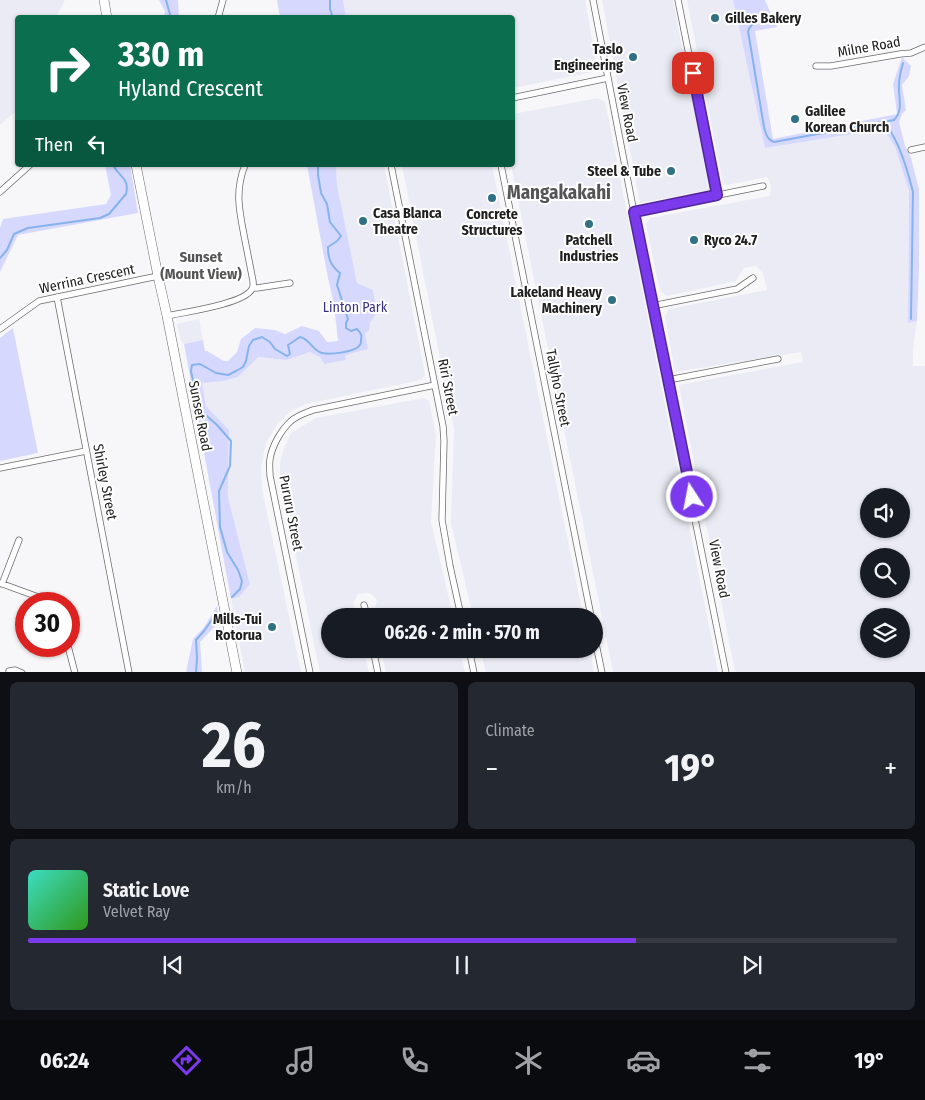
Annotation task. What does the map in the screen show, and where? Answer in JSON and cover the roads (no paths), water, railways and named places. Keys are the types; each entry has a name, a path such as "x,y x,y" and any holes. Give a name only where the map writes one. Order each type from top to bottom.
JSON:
{"main road":[{"path":"104,0 106,15"},
{"name":"Sunset Road","path":"136,167 168,316 176,366 238,672"}],"street":[{"path":"219,15 223,0"},
{"name":"View Road","path":"593,0 652,306 726,672"},
{"path":"678,0 717,195"},
{"name":"Milne Road","path":"816,66 831,66 911,53 925,47"},
{"path":"515,97 608,78"},
{"path":"912,150 925,147"},
{"path":"0,192 28,167"},
{"path":"168,316 229,302 245,295 253,288 238,195 244,167"},
{"name":"Riri Street","path":"391,167 443,426 442,520 459,608"},
{"name":"Tallyho Street","path":"501,167 588,608"},
{"path":"634,212 763,186"},
{"name":"Werrina Crescent","path":"0,329 36,303 158,276"},
{"path":"652,306 737,289 752,278"},
{"path":"253,288 290,283"},
{"name":"Shirley Street","path":"57,297 129,672"},
{"path":"668,380 778,360"},
{"name":"Pururu Street","path":"310,672 270,476 269,461 273,448 281,432 291,421 313,410 435,385"},
{"path":"0,468 86,451"},
{"path":"19,540 1,584 24,592"},
{"path":"71,657 75,672"},
{"path":"375,658 378,672"},
{"path":"471,658 474,672"},
{"path":"599,658 602,672"},
{"path":"9,671 22,672"}],"waterway":[{"path":"166,0 170,15"},
{"path":"330,0 332,15"},
{"path":"770,20 756,22 748,31 764,127 768,138 774,142 894,120 900,108 899,81 903,63"},
{"path":"883,122 898,145 913,192 911,319"},
{"path":"0,258 7,250 14,234 28,228 100,218 109,214 126,194 127,189 125,181 114,167"},
{"path":"232,597 240,589 242,581 238,570 227,552 220,527 219,491 230,466 231,441 199,409 191,371 192,365 200,364 216,373 228,375 243,367 249,346 253,340 262,337 270,342 275,349 287,356 290,354 288,345 300,337 319,352 326,354 346,352 360,345 361,335 358,330 351,331 346,328 348,319 337,285 340,273 334,268 329,259 328,247 341,236 330,222 327,204 321,193 318,167"},
{"path":"196,672 196,640 216,614"}],"place":[{"name":"Gilles Bakery","path":"715,18"},
{"name":"Taslo Engineering","path":"633,57"},
{"name":"Galilee Korean Church","path":"795,119"},
{"name":"Steel & Tube","path":"671,171"},
{"name":"Concrete Structures","path":"492,198"},
{"name":"Casa Blanca Theatre","path":"363,221"},
{"name":"Patchell Industries","path":"589,224"},
{"name":"Ryco 24.7","path":"694,240"},
{"name":"Lakeland Heavy Machinery","path":"612,300"},
{"name":"Mills-Tui Rotorua","path":"272,627"}],"district":[{"name":"Mangakakahi","path":"559,192"},
{"name":"Sunset (Mount View)","path":"201,266"}],"park label":[{"name":"Linton Park","path":"355,307"}]}
